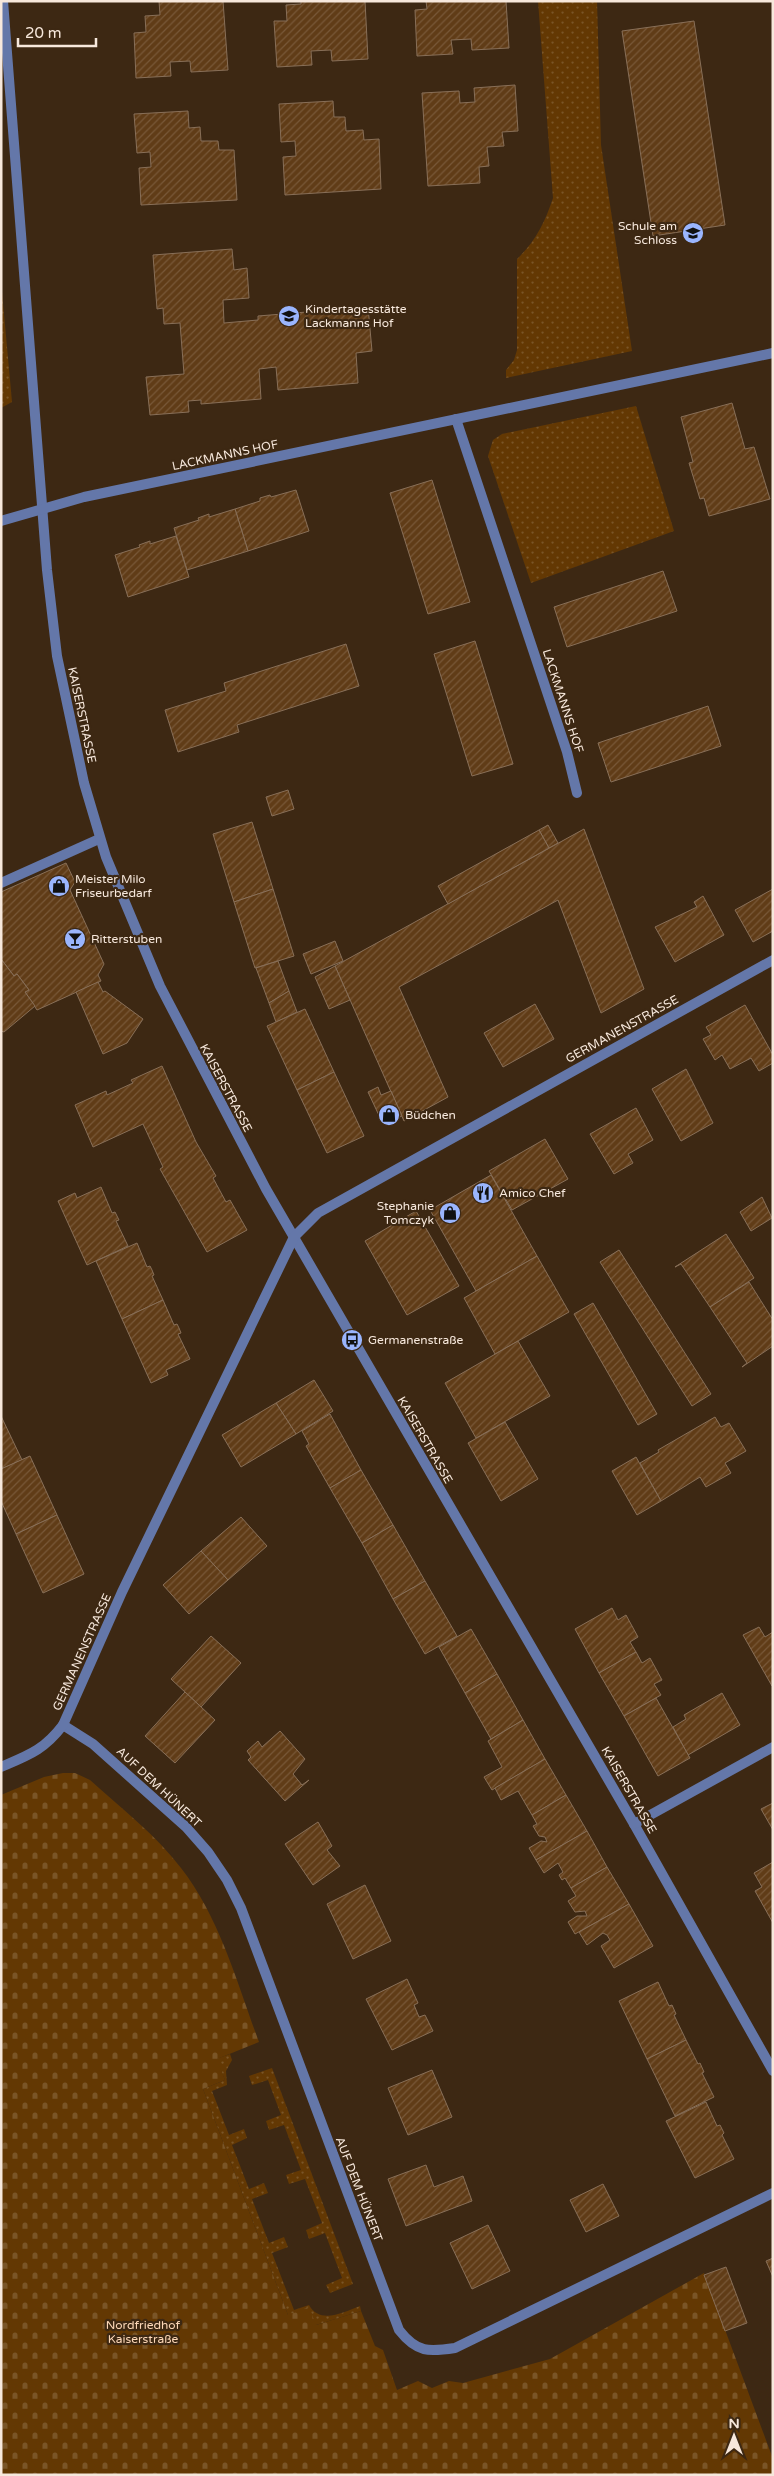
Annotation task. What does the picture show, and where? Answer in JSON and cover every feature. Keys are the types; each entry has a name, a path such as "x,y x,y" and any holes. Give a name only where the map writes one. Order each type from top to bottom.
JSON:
{"street":[{"name":"KAISERSTRASSE","path":"3,1 43,507 46,570 57,656 75,746 99,839 120,895 160,986 193,1052 294,1237 634,1824 773,2071"},
{"name":"LACKMANNS HOF","path":"1,521 43,507 84,497 773,353"},
{"name":"LACKMANNS HOF","path":"456,419 567,752 577,793"},
{"path":"1,883 99,839"},
{"name":"GERMANENSTRASSE","path":"1,1767 34,1752 50,1742 62,1726 127,1583 294,1237 318,1213 773,960"},
{"name":"AUF DEM HÜNERT","path":"62,1726 93,1744 186,1827 208,1852 227,1880 241,1908 399,2330 407,2340 420,2349 433,2351 455,2348 773,2193"},
{"path":"634,1824 773,1747"}],"green space":[{"path":"538,1 597,1 601,145 632,351 506,378 506,370 514,360 517,350 517,259 530,245 539,231 553,198"},
{"path":"1,281 12,402 1,408"},
{"path":"636,406 674,531 531,583 488,456 493,440 502,434"},
{"name":"Nordfriedhof Kaiserstraße","path":"63,1773 75,1773 90,1780 161,1844 195,1887 217,1929 259,2042 217,2059 225,2080 203,2089 288,2315 309,2307 316,2325 361,2311 375,2346 383,2350 397,2390 418,2381 432,2388 449,2381 463,2383 550,2359 704,2273 773,2459 773,2475 1,2475 1,1795 44,1777"},
{"path":"230,2054 232,2060 226,2071 227,2085 212,2091 229,2135 244,2129 247,2138 232,2145 249,2189 264,2183 268,2193 252,2199 269,2243 284,2237 288,2247 272,2253 294,2310 309,2305 314,2311 326,2316 340,2314 360,2306 361,2311 316,2325 288,2315 203,2089 225,2080 216,2059"},
{"path":"272,2068 353,2284 330,2293 326,2285 342,2278 325,2233 309,2239 306,2230 322,2223 305,2179 289,2184 286,2175 301,2170 284,2125 269,2130 266,2121 281,2115 268,2080 252,2085 249,2076"}],"building":[{"path":"159,1 223,1 228,70 191,72 190,61 170,62 171,76 136,78 134,33 146,32 145,16 160,15"},
{"path":"301,1 365,1 368,59 332,61 331,50 311,51 312,65 277,67 274,21 287,21 286,5 301,4"},
{"path":"426,1 506,1 509,48 472,50 471,39 451,40 453,54 417,56 415,10 427,9"},
{"path":"694,21 725,225 653,236 622,31"},
{"path":"515,85 518,131 502,132 504,146 487,147 489,166 479,167 480,183 428,186 422,93 459,91 460,103 475,102 474,88"},
{"path":"333,101 334,117 345,117 346,131 363,130 364,140 379,139 381,189 285,195 283,157 296,156 295,141 281,142 279,104"},
{"path":"188,111 189,128 200,127 201,141 218,141 219,150 234,150 237,200 141,205 139,168 151,167 150,152 137,153 134,114"},
{"path":"232,249 234,270 247,268 249,298 223,300 224,323 258,320 258,316 368,307 372,351 356,353 358,383 278,390 276,367 259,369 261,399 201,404 201,400 188,401 189,412 150,415 146,377 184,374 180,323 164,324 163,308 157,309 153,255"},
{"path":"732,403 745,449 754,447 770,499 709,516 704,498 700,499 689,463 693,462 681,417"},
{"path":"432,480 470,602 428,614 390,493"},
{"path":"296,490 309,531 248,551 235,509 260,501 260,498"},
{"path":"235,509 248,551 187,570 174,528 199,520 198,518 209,514 209,517"},
{"path":"176,536 189,577 128,597 115,555 140,547 139,545 150,541 150,544"},
{"path":"663,571 677,611 567,647 554,607"},
{"path":"475,641 513,764 472,776 434,654"},
{"path":"346,644 359,686 237,725 239,732 178,752 165,710 226,691 224,683"},
{"path":"708,706 721,746 611,782 598,743"},
{"path":"288,790 294,809 272,816 266,797"},
{"path":"252,822 273,889 234,902 213,834"},
{"path":"548,825 558,843 549,848 539,830"},
{"path":"584,829 644,989 601,1013 558,900 399,987 448,1097 404,1121 335,966"},
{"path":"539,830 549,848 448,904 438,886"},
{"path":"66,863 75,882 70,890 104,964 98,975 101,981 37,1010 25,992 29,990 17,974 14,976 1,959 1,892"},
{"path":"273,889 294,956 255,968 234,902"},
{"path":"773,889 773,931 753,942 735,910"},
{"path":"703,896 724,935 675,962 655,927 697,907 694,902"},
{"path":"335,941 343,961 311,974 303,954"},
{"path":"1,959 14,976 17,974 29,990 25,992 35,1006 4,1032 1,1031"},
{"path":"278,961 289,991 269,1003 256,968"},
{"path":"335,966 350,1000 329,1009 315,977"},
{"path":"98,982 103,992 105,991 143,1019 127,1043 103,1054 76,992"},
{"path":"289,991 297,1012 276,1022 269,1003"},
{"path":"535,1004 554,1039 503,1067 484,1033"},
{"path":"745,1005 773,1055 773,1063 759,1071 751,1058 730,1069 722,1055 715,1060 703,1039 711,1035 706,1027"},
{"path":"305,1009 334,1072 297,1090 267,1026"},
{"path":"162,1066 196,1142 216,1176 213,1178 226,1202 230,1200 247,1230 207,1252 160,1169 163,1167 143,1124 93,1147 75,1105 106,1091 107,1095 133,1083 131,1080"},
{"path":"686,1069 713,1123 681,1141 652,1089"},
{"path":"334,1072 364,1136 327,1153 297,1090"},
{"path":"378,1087 381,1095 391,1091 402,1116 383,1124 368,1092"},
{"path":"636,1108 653,1140 628,1154 633,1163 614,1174 590,1134"},
{"path":"545,1139 568,1179 512,1210 489,1171"},
{"path":"491,1175 537,1256 476,1291 430,1210"},
{"path":"101,1187 112,1213 115,1212 119,1220 116,1221 128,1246 87,1265 58,1201 75,1193 77,1198"},
{"path":"762,1197 772,1218 751,1231 740,1212"},
{"path":"416,1211 459,1286 407,1315 365,1241"},
{"path":"726,1234 754,1278 710,1307 681,1264 675,1267"},
{"path":"137,1243 147,1267 150,1266 152,1270 154,1275 152,1276 163,1300 122,1319 96,1261"},
{"path":"619,1250 711,1394 692,1406 600,1262"},
{"path":"537,1256 569,1312 495,1354 464,1298"},
{"path":"749,1282 773,1320 773,1346 742,1367 747,1363 710,1307"},
{"path":"163,1300 174,1325 177,1324 179,1328 181,1333 178,1334 190,1359 166,1370 168,1375 151,1383 122,1319"},
{"path":"593,1303 657,1414 638,1425 574,1314"},
{"path":"518,1341 550,1396 476,1438 445,1383"},
{"path":"314,1380 333,1411 296,1434 276,1403"},
{"path":"276,1403 296,1434 241,1467 222,1435"},
{"path":"330,1414 361,1470 330,1488 306,1446 309,1444 302,1431"},
{"path":"1,1416 22,1460 1,1469"},
{"path":"715,1417 721,1427 729,1423 746,1451 725,1463 731,1473 706,1487 700,1477 661,1501 640,1463 659,1452 658,1450"},
{"path":"505,1422 538,1479 501,1501 468,1443"},
{"path":"30,1456 57,1515 16,1534 1,1501 1,1469"},
{"path":"636,1457 661,1501 637,1515 612,1471"},
{"path":"361,1470 393,1525 362,1543 330,1488"},
{"path":"57,1515 84,1574 43,1593 16,1534"},
{"path":"241,1517 267,1546 228,1580 201,1551"},
{"path":"393,1525 425,1581 393,1599 362,1543"},
{"path":"201,1551 228,1580 189,1614 163,1585"},
{"path":"425,1581 457,1636 425,1654 393,1599"},
{"path":"612,1608 618,1620 626,1615 638,1637 630,1642 636,1652 599,1673 575,1629"},
{"path":"759,1627 765,1637 773,1632 772,1686 743,1635"},
{"path":"471,1629 497,1674 465,1693 439,1647"},
{"path":"211,1636 241,1663 201,1707 171,1679"},
{"path":"636,1652 642,1663 650,1658 662,1680 654,1684 661,1695 624,1716 599,1673"},
{"path":"497,1674 523,1720 491,1739 465,1693"},
{"path":"185,1692 215,1720 175,1763 145,1736"},
{"path":"722,1693 740,1725 688,1755 673,1727 686,1719 684,1715"},
{"path":"656,1698 690,1758 658,1776 624,1716"},
{"path":"523,1720 545,1759 492,1790 484,1777 502,1767 488,1741"},
{"path":"280,1731 305,1759 293,1774 302,1785 309,1780 285,1801 248,1760 251,1757 247,1751 258,1741 262,1747"},
{"path":"545,1759 566,1795 532,1815 518,1791 501,1800 495,1788"},
{"path":"566,1795 587,1831 536,1860 529,1848 541,1841 547,1842 545,1837 539,1836 533,1826 537,1824 532,1815"},
{"path":"773,1803 773,1830 761,1809"},
{"path":"318,1822 332,1846 327,1850 340,1866 313,1885 285,1844"},
{"path":"587,1831 607,1867 571,1888 565,1878 562,1880 559,1875 563,1872 558,1863 544,1873 536,1860"},
{"path":"773,1862 773,1923 755,1891 762,1887 754,1873"},
{"path":"607,1867 629,1904 575,1934 568,1922 577,1916 587,1916 585,1911 575,1912 568,1901 576,1896 571,1888"},
{"path":"365,1885 391,1941 353,1959 327,1904"},
{"path":"629,1904 653,1946 614,1968 601,1946 610,1940 607,1935 603,1933 587,1945 579,1932"},
{"path":"407,1979 418,2003 414,2005 419,2017 425,2015 433,2031 392,2050 366,1999"},
{"path":"658,1982 669,2006 672,2005 676,2014 674,2015 686,2040 647,2059 619,2001"},
{"path":"686,2040 698,2064 700,2063 704,2072 702,2073 714,2097 675,2116 647,2059"},
{"path":"432,2070 452,2117 408,2135 388,2088"},
{"path":"706,2102 717,2126 720,2125 724,2133 722,2135 734,2159 695,2178 666,2121"},
{"path":"426,2165 434,2187 463,2176 472,2201 406,2226 388,2179"},
{"path":"603,2184 619,2216 586,2232 570,2200"},
{"path":"488,2225 510,2271 472,2289 450,2243"},
{"path":"773,2258 773,2277 766,2261"},
{"path":"726,2267 747,2323 725,2331 704,2275"}],"place":[{"name":"Schule am Schloss","path":"693,233"},
{"name":"Kindertagesstätte Lackmanns Hof","path":"289,316"},
{"name":"Meister Milo Friseurbedarf","path":"59,886"},
{"name":"Ritterstuben","path":"75,939"},
{"name":"Büdchen","path":"389,1115"},
{"name":"Amico Chef","path":"483,1193"},
{"name":"Stephanie Tomczyk","path":"450,1213"},
{"name":"Germanenstraße","path":"352,1340"}]}
